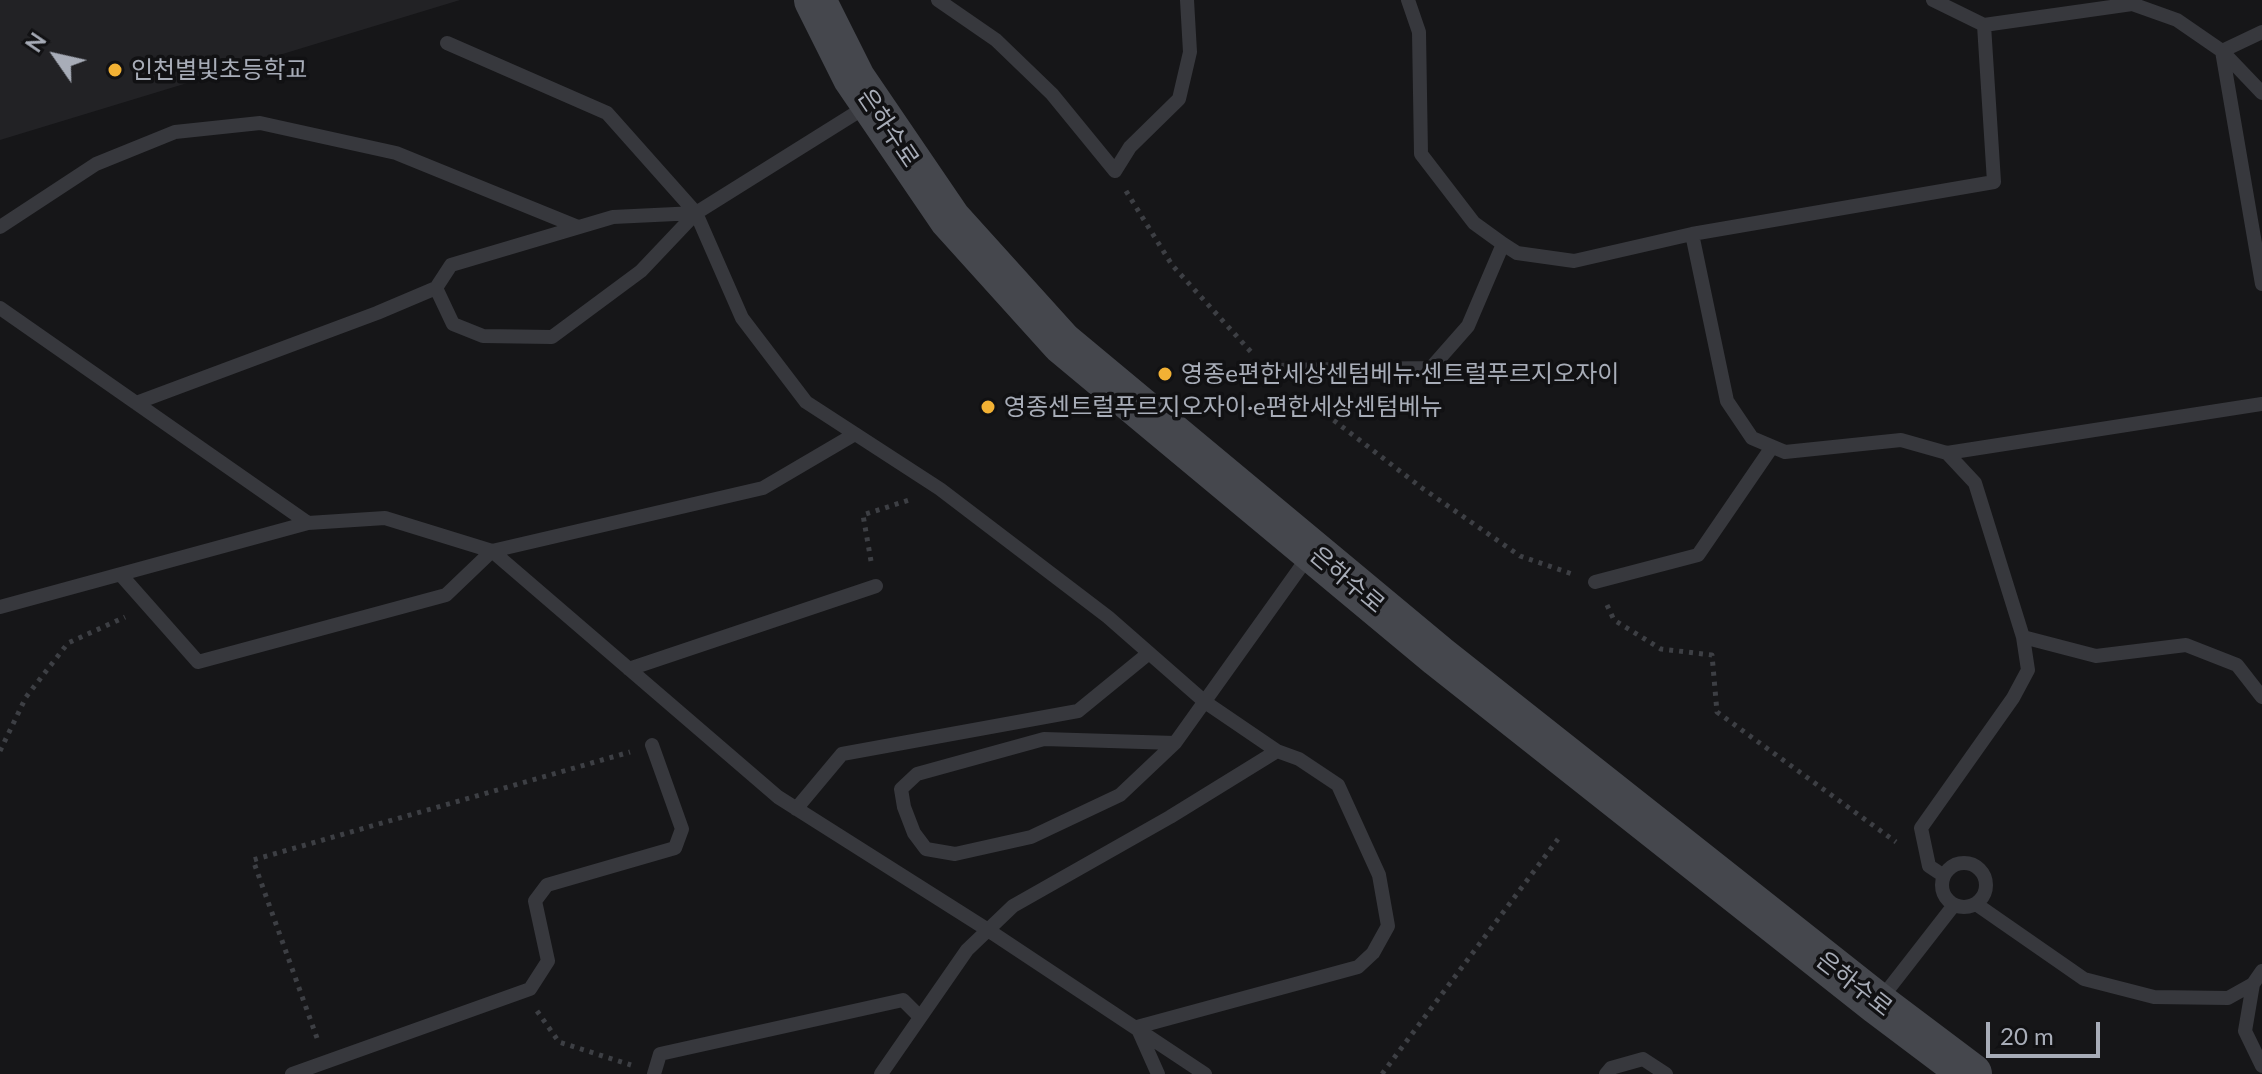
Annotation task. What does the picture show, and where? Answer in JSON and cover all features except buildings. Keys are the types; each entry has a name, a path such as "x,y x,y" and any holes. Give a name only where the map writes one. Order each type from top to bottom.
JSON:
{"street":[{"name":"은하수로","path":"815,0 854,78 950,219 1062,343 1438,656 1971,1074"}],"lane":[{"path":"938,0 996,40 1052,94 1115,171 1130,147 1179,99 1190,52 1187,0"},
{"path":"1408,0 1419,32 1421,154 1474,223 1503,244 1517,253 1574,261 1692,234 1994,182 1984,25"},
{"path":"1933,0 1984,25 2132,4 2154,6 2222,51 2262,93"},
{"path":"2222,51 2262,32"},
{"path":"447,43 607,113 696,213 742,318 806,402 940,489 1108,617 1205,702 1277,751 1299,759 1338,785 1379,875 1388,926 1373,953 1358,967 1137,1027"},
{"path":"2222,51 2262,284"},
{"path":"436,288 453,324 483,336 552,337 641,271 696,213 871,104"},
{"path":"0,227 96,164 162,137 175,132 260,123 396,153 578,227"},
{"path":"136,403 436,288 451,265 613,217 696,213"},
{"path":"1692,234 1727,401 1752,438 1785,452 1901,440 1947,453 2262,404"},
{"path":"1269,370 1431,368 1468,326 1503,244"},
{"path":"0,308 308,523"},
{"path":"121,575 198,662 446,595 492,551 763,488 855,434"},
{"path":"1595,582 1698,555 1772,447"},
{"path":"1944,876 1929,866 1921,828 2013,698 2028,670 2023,637 1975,483 1947,453"},
{"path":"0,607 308,523 385,518 492,551 778,797 988,930 1205,1074"},
{"path":"1175,743 1044,739 917,774 901,789 904,807 914,833 926,849 955,854 1031,837 1120,795 1175,743 1312,551"},
{"path":"629,669 876,586"},
{"path":"2023,637 2096,656 2186,645 2237,665 2262,697"},
{"path":"796,809 842,754 1078,711 1149,653"},
{"path":"300,1073 530,989 548,961 535,901 547,885 675,848 682,829 652,745"},
{"path":"881,1074 967,950 1013,906 1170,817 1277,751"},
{"path":"1964,863 1983,872 1986,893 1976,904 1969,907 1954,905 1943,894 1944,876 1951,867 1964,863"},
{"path":"1976,904 2084,979 2154,997 2228,998 2253,984"},
{"path":"1878,1004 1954,905"},
{"path":"2262,971 2253,984 2245,1031 2262,1066"},
{"path":"655,1073 660,1054 903,1000 920,1017"},
{"path":"1137,1027 1158,1074"},
{"path":"1606,1074 1611,1068 1643,1059 1666,1074"}],"path":[{"path":"1115,171 1172,265 1269,370 1422,488 1520,556 1595,582 1614,620 1634,633 1661,649 1712,655 1717,712 1929,866"},
{"path":"876,586 863,515 940,489"},
{"path":"0,751 26,697 68,643 149,606"},
{"path":"300,1073 317,1041 253,860 652,745"},
{"path":"1382,1074 1558,839"},
{"path":"530,989 538,1015 559,1042 655,1073"}],"shaded area":[{"name":"인천별빛초등학교","path":"0,0 460,0 0,140"}],"place":[{"name":"인천별빛초등학교","path":"115,70"},
{"name":"영종e편한세상센텀베뉴·센트럴푸르지오자이","path":"1165,374"},
{"name":"영종센트럴푸르지오자이·e편한세상센텀베뉴","path":"988,407"}]}
